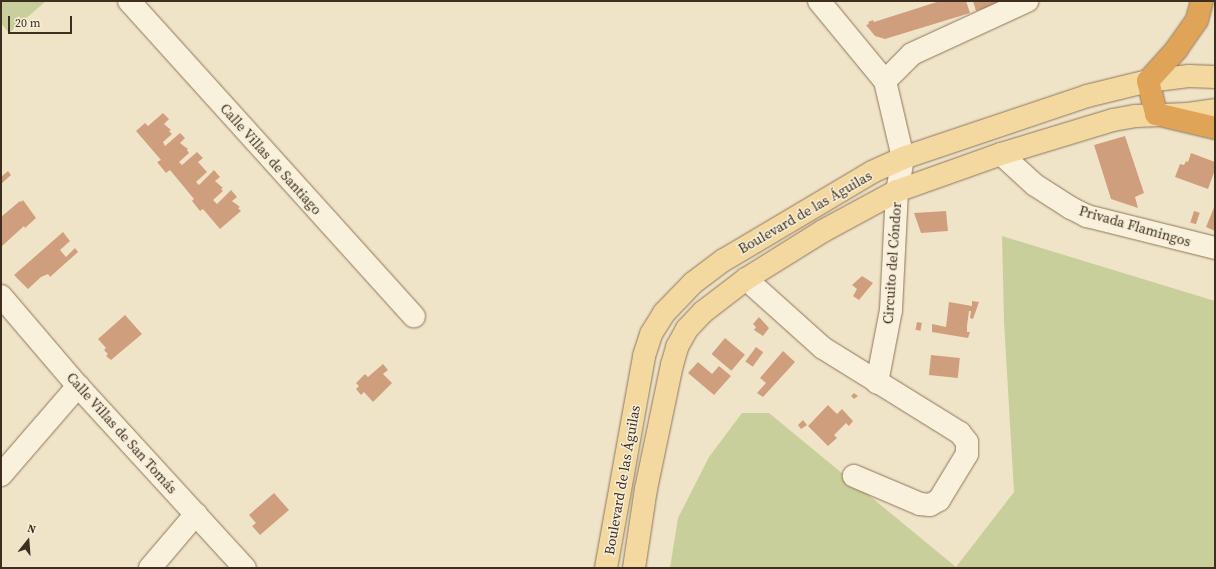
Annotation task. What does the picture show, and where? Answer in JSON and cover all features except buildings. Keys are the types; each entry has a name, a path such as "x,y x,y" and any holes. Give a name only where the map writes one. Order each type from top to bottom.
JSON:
{"highway":[{"path":"1202,1 1196,20 1177,49 1148,80 1156,114 1215,128"}],"main road":[{"name":"Boulevard de las Águilas","path":"606,568 644,356 651,334 664,313 693,283 724,260 872,172 903,158 1087,96 1148,80 1189,76 1215,77"},
{"name":"Boulevard de las Águilas","path":"634,568 646,489 672,365 677,347 687,329 703,312 746,279 823,231 897,191 1001,154 1113,120 1134,116 1188,114 1215,110"}],"street":[{"name":"Calle Villas de Santiago","path":"129,1 414,316"},
{"path":"819,1 885,81 903,158"},
{"path":"885,81 912,54 1027,1"},
{"name":"Privada Flamingos","path":"1001,154 1035,185 1086,216 1215,248"},
{"name":"Circuito del Cóndor","path":"877,383 891,310 897,191 903,158"},
{"path":"746,279 823,348 877,383 960,433 967,442 967,454 939,500 930,505 920,504 854,476"},
{"name":"Calle Villas de San Tomás","path":"1,296 78,386 245,568"},
{"path":"1,475 78,386"},
{"path":"150,568 196,514"}],"green space":[{"path":"1,1 46,1 9,33 1,23"},
{"path":"1002,236 1215,301 1215,568 670,568 678,518 709,457 742,413 769,413 956,567 1014,492 1004,322"}]}
